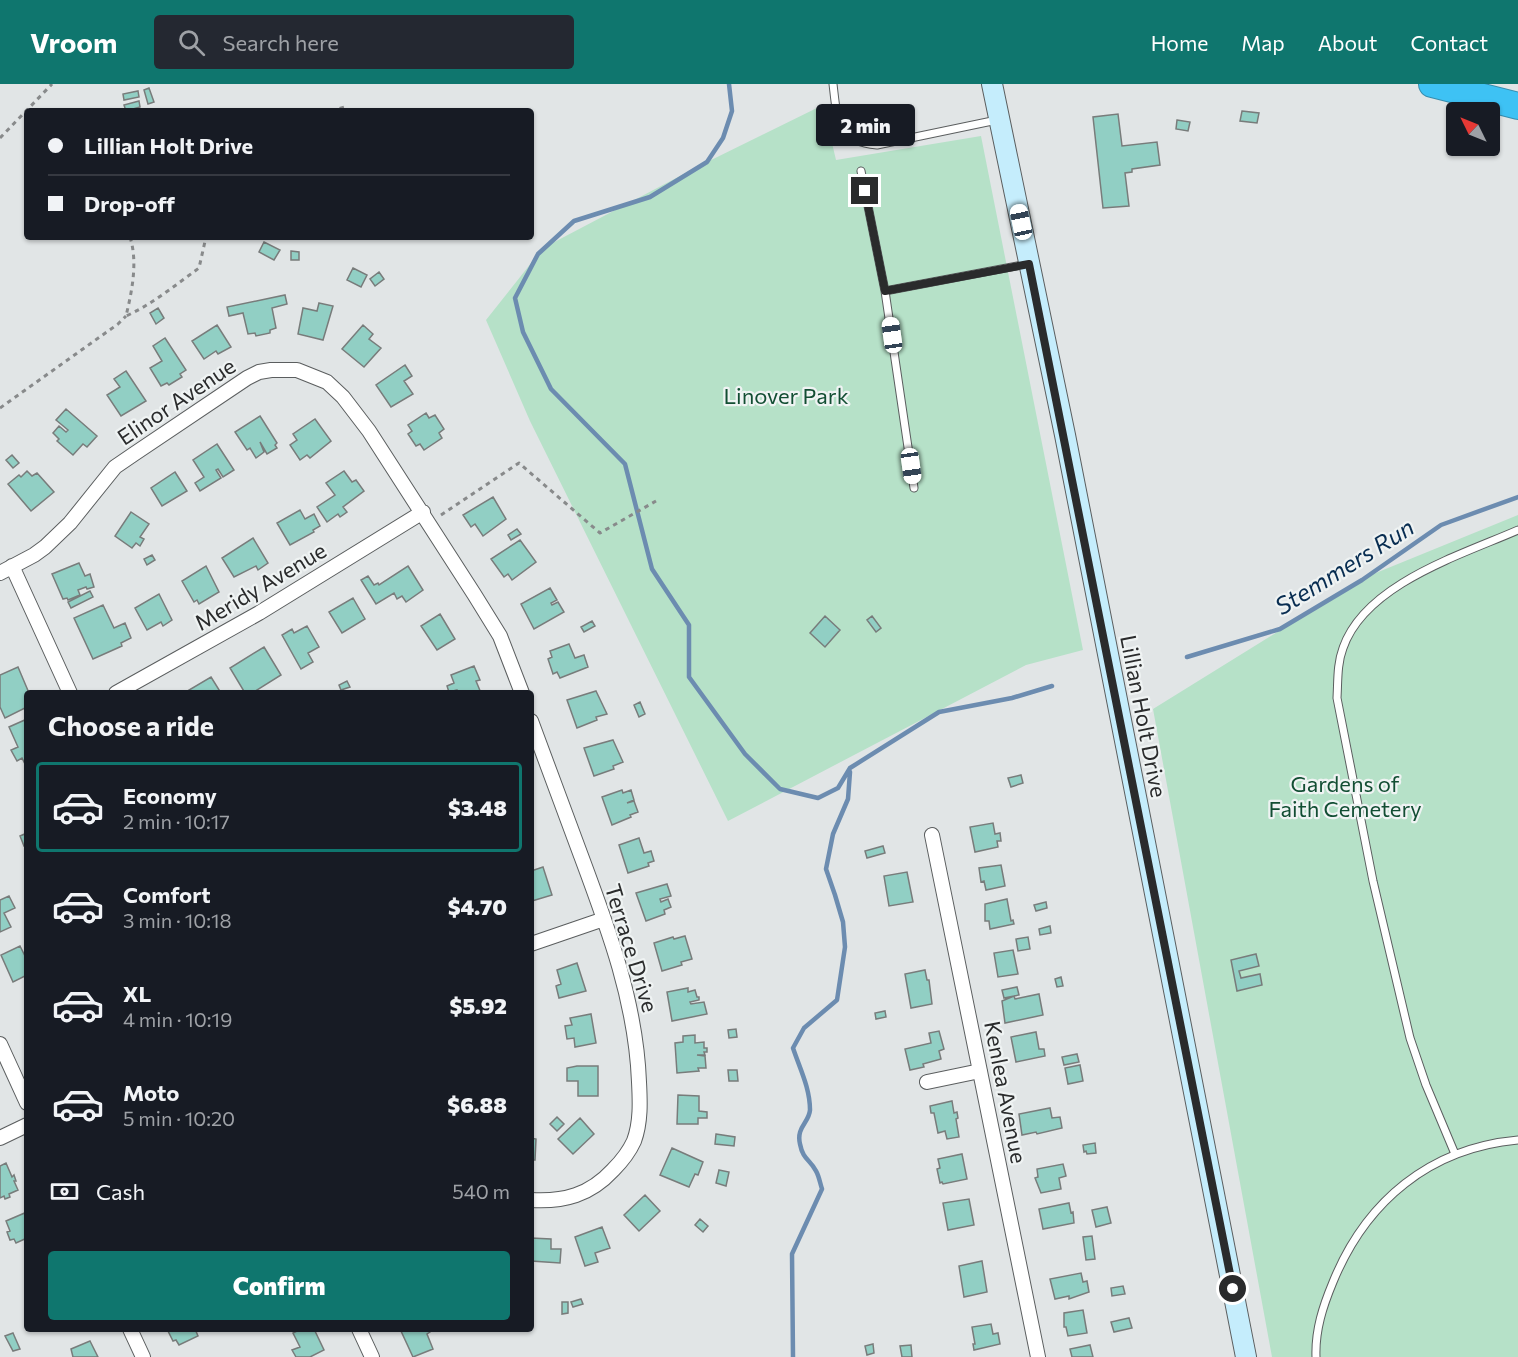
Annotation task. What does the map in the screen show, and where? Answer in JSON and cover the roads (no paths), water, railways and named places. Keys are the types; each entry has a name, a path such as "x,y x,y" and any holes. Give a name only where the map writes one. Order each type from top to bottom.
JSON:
{"highway":[{"path":"1432,84 1518,106"}],"main road":[{"name":"Lillian Holt Drive","path":"992,84 1246,1357"}],"street":[{"name":"Elinor Avenue","path":"6,569 34,555 65,529 115,467 247,378 259,372 271,370 290,370 309,374 327,382 344,397 426,518"},
{"path":"426,518 500,636 521,690"},
{"name":"Meridy Avenue","path":"121,690 426,518"},
{"path":"6,569 68,690"},
{"name":"Terrace Drive","path":"534,729 622,972 634,1024 640,1101 639,1123 635,1139 628,1154 606,1178 576,1197 534,1200"},
{"name":"Kenlea Avenue","path":"932,835 1038,1357"},
{"path":"534,943 604,919"},
{"path":"0,1044 24,1096"},
{"path":"927,1082 980,1071"},
{"path":"0,1138 24,1126"},
{"path":"131,1332 143,1357"},
{"path":"360,1332 372,1357"}],"lane":[{"path":"833,84 837,117 844,132 851,138 867,144 877,145 999,120"},
{"path":"861,171 885,291 914,488"},
{"path":"885,291 1029,264"},
{"path":"1455,1154 1426,1085 1410,1038 1399,994 1373,881 1337,698 1338,669 1343,647 1354,626 1381,596 1412,577 1518,530"},
{"path":"1316,1357 1322,1309 1338,1269 1356,1236 1376,1210 1415,1176 1455,1154 1481,1145 1518,1140"}],"waterway":[{"name":"Stemmers Run","path":"729,84 732,111 723,138 707,162 650,197 574,221 538,254 515,298 523,332 551,389 625,464 652,569 689,625 689,677 745,754 780,789 818,798 838,788 850,768 939,712 1012,698 1052,686"},
{"name":"Stemmers Run","path":"1187,657 1280,629 1362,580 1441,525 1518,497"},
{"path":"793,1357 792,1254 822,1189 817,1173 803,1153 800,1144 800,1133 809,1114 810,1102 793,1048 804,1028 837,1000 845,947 843,922 826,869 833,834 848,799 850,772"}],"park label":[{"name":"Linover Park","path":"786,395"},
{"name":"Gardens of Faith Cemetery","path":"1345,796"}]}
